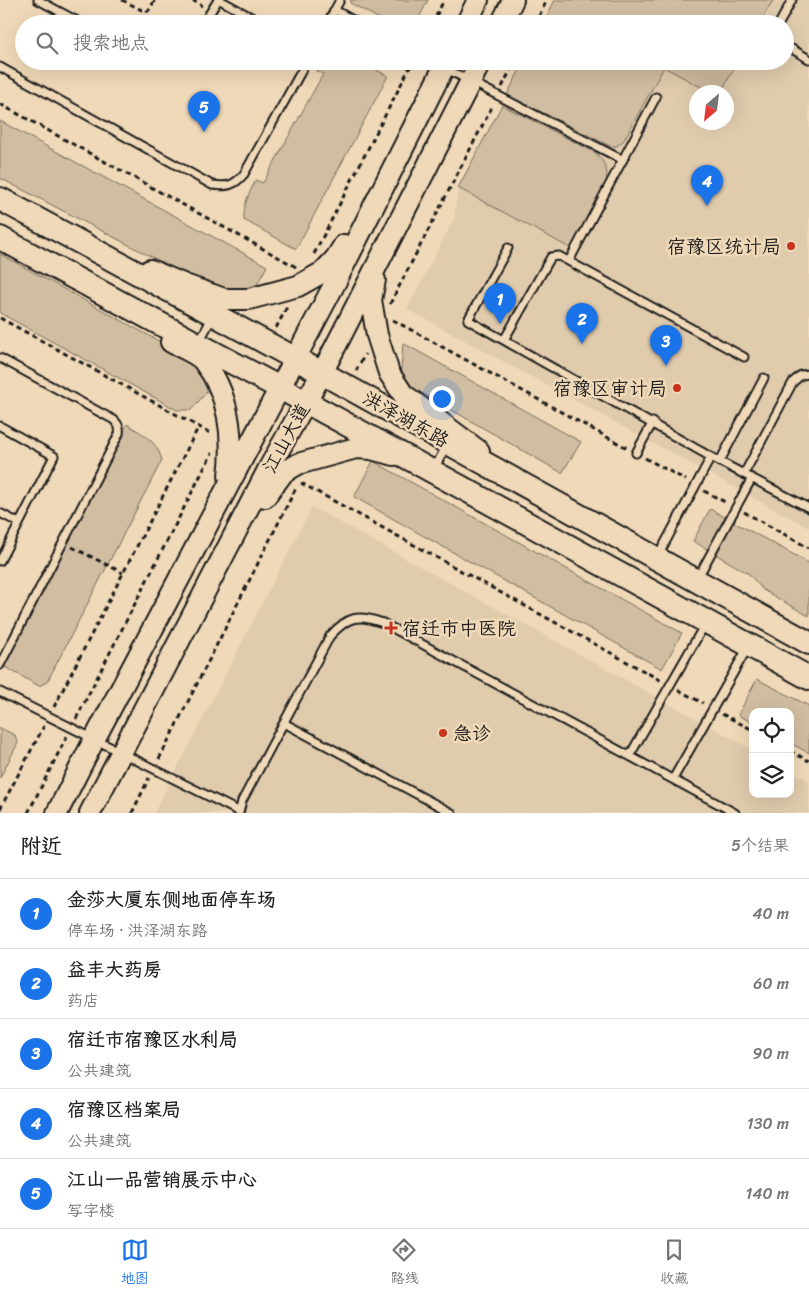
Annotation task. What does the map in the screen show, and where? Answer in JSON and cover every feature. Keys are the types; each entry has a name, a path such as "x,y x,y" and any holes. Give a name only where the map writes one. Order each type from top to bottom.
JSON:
{"main road":[{"path":"470,15 478,0"},
{"path":"505,15 513,0"},
{"name":"江山大道","path":"57,813 295,360 398,158 438,70"},
{"name":"江山大道","path":"90,813 220,562 322,373 477,70"},
{"path":"55,229 185,285 224,299 249,299 298,286 322,272 336,258 398,158"},
{"name":"洪泽湖东路","path":"0,199 322,373 809,643"},
{"path":"0,238 87,294 203,360 219,388 231,433 232,455 227,487"},
{"name":"洪泽湖东路","path":"0,238 409,458 809,678"},
{"path":"378,265 371,300 377,335 389,373 403,394 525,485"},
{"path":"220,562 271,488 283,473 298,464 356,448 371,449 409,458"}],"lane":[{"path":"38,0 66,15"},
{"path":"209,15 219,0 247,15"},
{"path":"332,15 340,0"},
{"path":"784,15 792,0"},
{"path":"335,10 344,15"},
{"path":"794,50 809,58"},
{"path":"0,67 212,185 222,186 230,186 244,174 301,70"},
{"path":"451,70 623,160"},
{"path":"569,261 656,97"},
{"path":"508,248 468,320 720,461 809,508"},
{"path":"504,340 550,257 559,256 744,357"},
{"path":"198,344 213,315"},
{"path":"0,358 114,420 120,429 0,665"},
{"path":"744,474 793,382 801,375 809,374"},
{"path":"720,461 764,378"},
{"path":"636,453 653,422"},
{"path":"0,426 54,456 0,561"},
{"path":"432,471 448,443"},
{"path":"657,559 712,456"},
{"path":"696,581 752,478"},
{"path":"0,513 19,523"},
{"path":"0,692 238,812 330,636 346,621 362,617 383,623 735,813"},
{"path":"630,755 706,621"},
{"path":"673,779 749,645"},
{"path":"284,723 452,813"}],"path":[{"path":"122,0 146,12 150,10 155,0"},
{"path":"436,15 444,0"},
{"path":"540,15 547,0"},
{"path":"0,104 314,277"},
{"path":"373,309 809,548"},
{"path":"0,318 231,444"},
{"path":"0,810 199,426"},
{"path":"283,473 749,728"},
{"path":"63,542 123,573"},
{"path":"794,753 809,761"}],"shaded area":[{"path":"351,0 428,0 420,15 372,15 350,3"},
{"path":"555,0 773,0 764,15 548,15"},
{"path":"630,0 809,0 809,528 407,309 454,219 458,188 519,70 794,70 794,15 622,15"},
{"path":"376,70 388,76 296,249 244,220 244,209 256,180 263,183 323,74 316,71"},
{"path":"520,70 662,70 624,140 617,146 610,146 507,95"},
{"path":"670,70 733,70 725,85 697,85"},
{"path":"502,105 596,153 603,163 607,174 606,183 572,249 458,188"},
{"path":"0,121 267,266 254,290 243,294 198,281 0,178"},
{"path":"0,254 197,362 209,387 205,394 191,410 177,410 0,313"},
{"path":"403,343 581,442 562,473 406,384 401,371"},
{"path":"127,424 153,443 162,460 47,682 39,686 3,666"},
{"path":"373,461 682,633 662,669 354,497"},
{"name":"宿迁市中医院","path":"312,507 749,748 749,798 794,798 794,772 809,781 809,813 154,813"},
{"path":"710,509 809,563 809,616 763,590 749,574 693,541"},
{"path":"757,679 809,706 809,753 794,745 794,708 749,708 749,721 738,715"},
{"path":"0,728 15,735 18,743 0,778"}],"place":[{"name":"江山一品营销展示中心","path":"204,132"},
{"name":"宿豫区档案局","path":"707,206"},
{"name":"宿豫区统计局","path":"791,246"},
{"name":"金莎大厦东侧地面停车场","path":"500,324"},
{"name":"益丰大药房","path":"582,344"},
{"name":"宿迁市宿豫区水利局","path":"666,366"},
{"name":"宿豫区审计局","path":"677,388"},
{"name":"宿迁市中医院","path":"391,628"},
{"name":"急诊","path":"443,733"}]}
